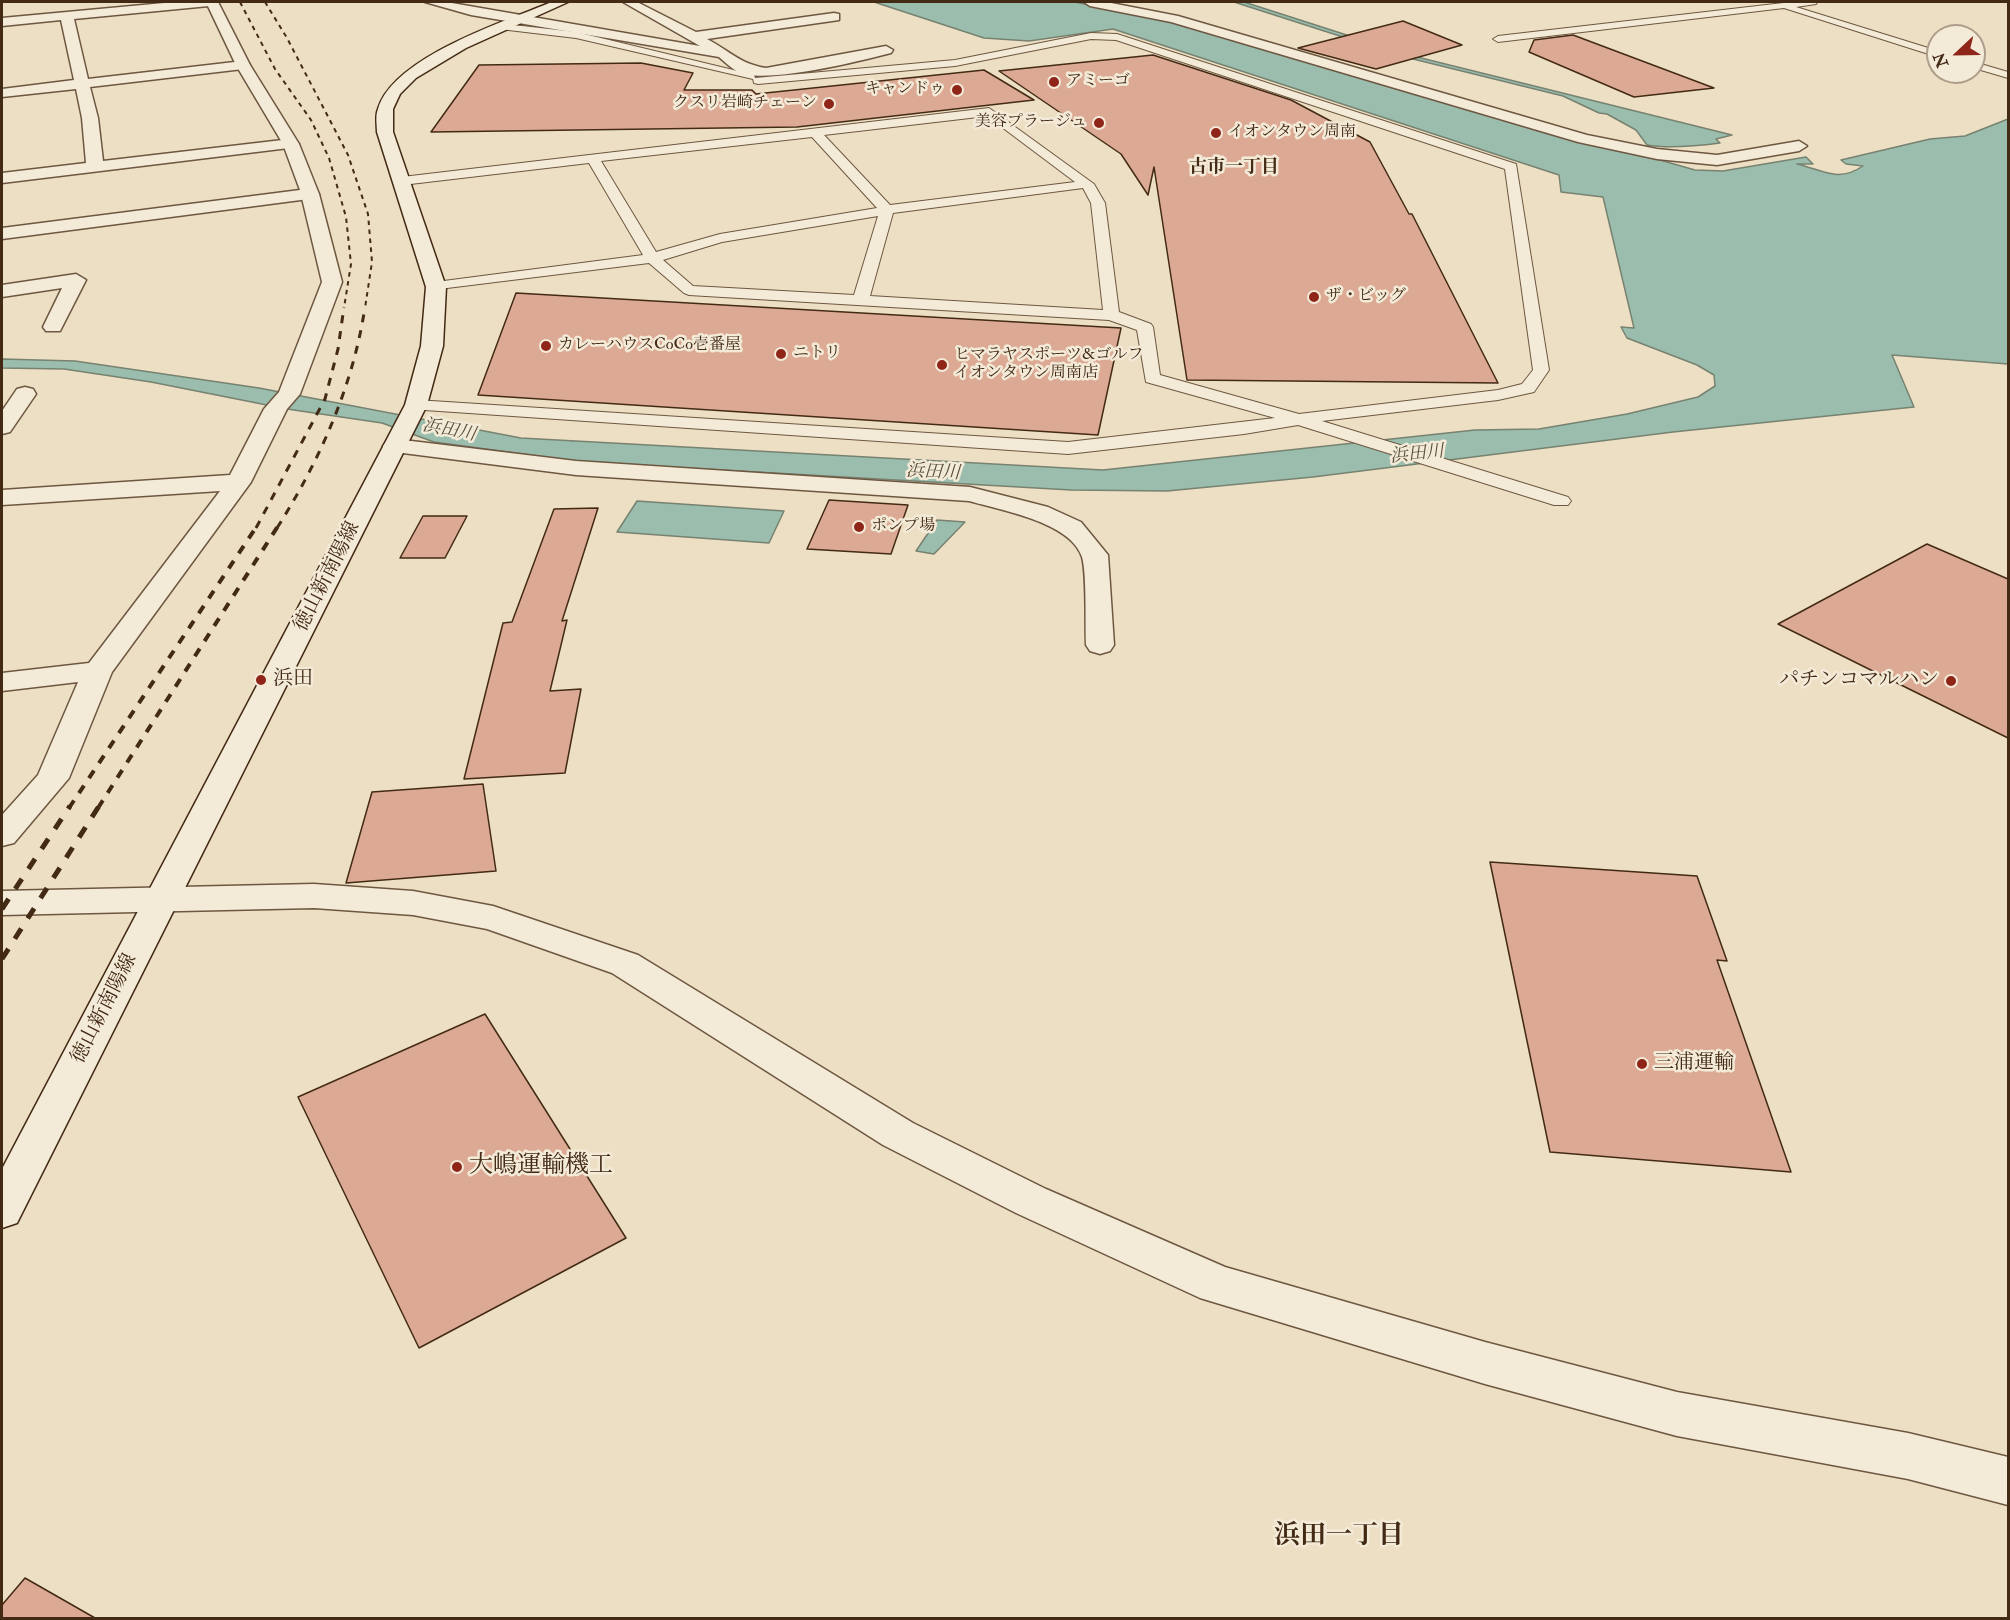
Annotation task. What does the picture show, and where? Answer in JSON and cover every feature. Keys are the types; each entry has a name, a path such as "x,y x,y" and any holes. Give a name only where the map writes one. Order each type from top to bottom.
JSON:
{"street":[{"path":"2,22 210,2 243,65 291,144 309,194 332,282 280,404 239,482 98,671 53,777 2,835"},
{"path":"430,2 471,11 722,53 743,47"},
{"name":"徳山新南陽線","path":"2,1209 405,426 432,346 436,287 385,132 385,108 396,89 421,66 455,48 562,2"},
{"path":"629,2 722,53 743,69 766,72 843,60 886,50"},
{"path":"1090,2 1173,19 1584,139 1658,154 1717,160 1799,146"},
{"path":"67,16 90,118 95,166"},
{"path":"692,37 834,17"},
{"path":"823,49 843,60"},
{"path":"2,93 243,65"},
{"path":"2,178 291,144"},
{"path":"2,234 309,194"},
{"path":"2,291 76,280 53,327"},
{"path":"2,427 25,394"},
{"path":"405,426 576,468 970,494 1040,512 1072,527 1095,555 1100,645"},
{"path":"2,497 239,482"},
{"path":"2,682 98,671"},
{"path":"2,903 314,896 412,903 493,918 625,964 898,1134 1031,1201 1216,1284 1485,1363 1677,1414 1908,1456 2008,1481"}],"lane":[{"path":"1769,2 1926,50"},
{"path":"1498,39 1813,2"},
{"path":"405,426 1068,448 1244,429 1338,413 1498,395 1528,388 1541,370 1512,166 1118,37 1091,36 955,63 754,79 576,35 504,27"},
{"path":"1986,69 2008,75"},
{"path":"402,181 989,112 1087,184 1098,203 1111,315"},
{"path":"815,133 887,210"},
{"path":"592,157 652,258 689,290 1111,315 1145,327 1152,378 1300,420 1560,501"},
{"path":"436,287 652,258 720,238 887,210 1087,184"},
{"path":"861,299 887,210"}],"water":[{"name":"浜田川","path":"874,2 1074,2 1169,20 1695,170 1723,171 1806,157 1813,164 1797,164 1830,174 1846,174 1863,166 1846,164 1841,160 1930,139 1965,136 2008,119 2008,364 1892,355 1914,407 1673,432 1313,477 1167,491 1071,490 582,462 434,442 382,423 287,409 151,382 64,369 2,368 2,359 75,361 259,388 521,438 1103,470 1475,430 1539,429 1627,414 1698,397 1715,386 1714,375 1697,365 1627,338 1621,327 1634,328 1603,197 1561,192 1559,175 1113,29 1029,41 984,38"},
{"path":"1234,2 1244,2 1409,55 1732,135 1716,139 1720,143 1674,147 1647,145 1636,130 1607,114 1599,113 1563,96 1405,57"},
{"path":"637,501 784,511 769,543 617,532"},
{"path":"937,520 965,522 934,554 916,551"}],"building":[{"path":"1403,21 1462,45 1376,69 1298,48"},
{"path":"1573,35 1714,88 1634,97 1529,52 1534,40"},
{"path":"1153,55 1291,100 1370,142 1409,214 1412,214 1498,383 1187,380 1154,167 1148,195 1121,154 999,71"},
{"path":"641,63 693,73 684,90 752,90 756,94 984,70 1034,100 797,127 431,132 479,65"},
{"path":"516,293 1121,328 1098,435 478,395"},
{"name":"ポンプ場","path":"829,500 908,505 891,554 807,549"},
{"path":"598,508 562,621 567,620 550,691 581,689 565,773 464,779 503,623 512,622 554,509"},
{"path":"423,516 467,516 445,558 400,558"},
{"name":"パチンコマルハン","path":"1927,544 2008,579 2008,738 1778,624"},
{"path":"483,784 496,871 346,883 372,792"},
{"name":"三浦運輸","path":"1490,862 1697,876 1727,961 1717,960 1791,1172 1550,1152"},
{"name":"大嶋運輸機工","path":"485,1014 626,1238 419,1348 298,1097"},
{"path":"25,1578 95,1618 2,1618 2,1605"}],"railway":[{"path":"240,2 275,69 311,120 329,158 346,217 351,264 344,308"},
{"path":"265,2 287,38 348,155 368,214 372,262 365,308"},
{"path":"256,528 325,399 338,349 344,307"},
{"path":"277,528 307,476 333,422 352,365 365,307"},
{"path":"69,808 257,526"},
{"path":"98,808 278,526"},
{"path":"2,909 70,806"},
{"path":"2,959 99,806"}],"place":[{"name":"アミーゴ","path":"1054,82"},
{"name":"キャンドゥ","path":"957,90"},
{"name":"クスリ岩崎チェーン","path":"829,104"},
{"name":"美容プラージュ","path":"1099,123"},
{"name":"イオンタウン周南","path":"1216,133"},
{"name":"ザ・ビッグ","path":"1314,297"},
{"name":"カレーハウスCoCo壱番屋","path":"546,346"},
{"name":"ニトリ","path":"781,354"},
{"name":"ヒマラヤスポーツ&ゴルフ イオンタウン周南店","path":"942,365"},
{"name":"ポンプ場","path":"859,527"},
{"name":"浜田","path":"261,680"},
{"name":"パチンコマルハン","path":"1951,681"},
{"name":"三浦運輸","path":"1642,1064"},
{"name":"大嶋運輸機工","path":"457,1167"}],"district":[{"name":"古市一丁目","path":"1234,168"},
{"name":"浜田一丁目","path":"1339,1537"}]}
